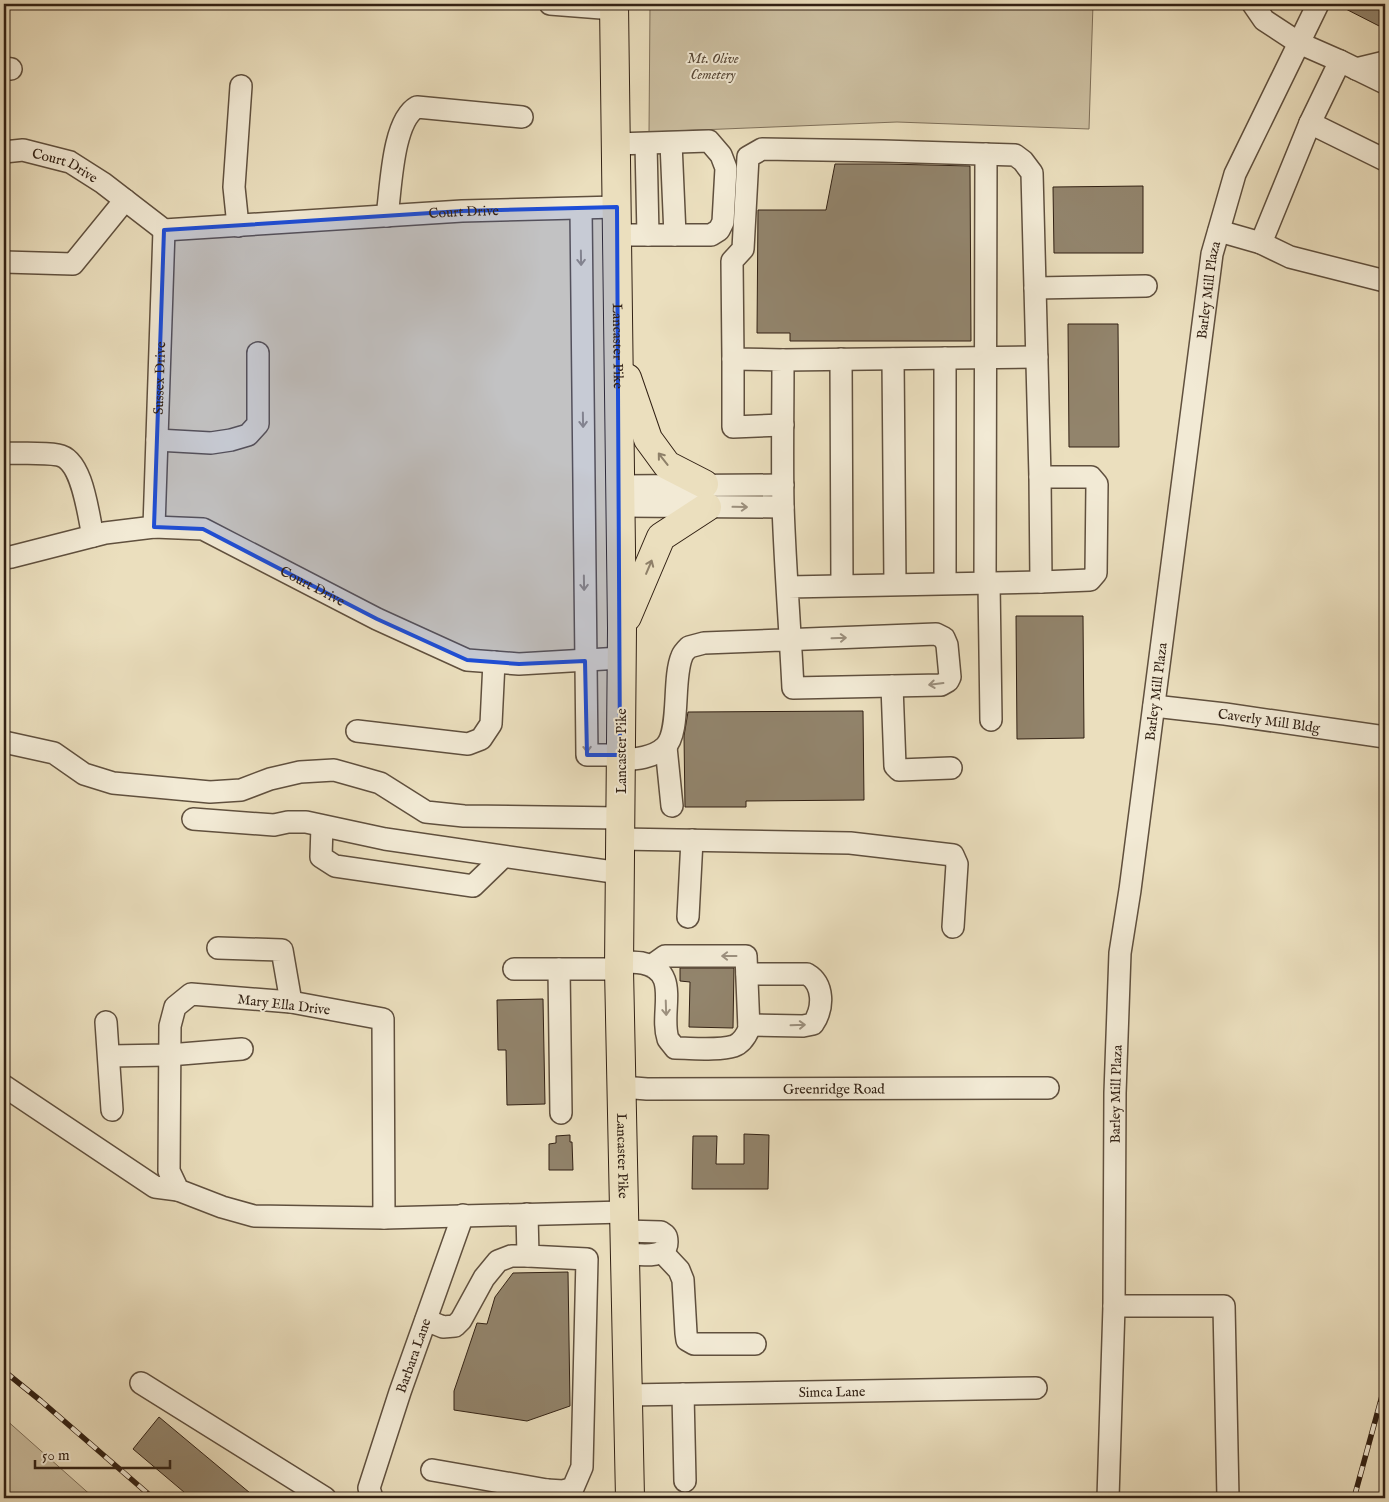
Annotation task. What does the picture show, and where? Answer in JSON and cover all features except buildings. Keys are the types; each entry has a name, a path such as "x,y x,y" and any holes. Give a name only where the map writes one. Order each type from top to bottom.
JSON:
{"main road":[{"name":"Lancaster Pike","path":"614,6 622,628 619,965 630,1498"},
{"path":"619,356 648,439 667,465 706,495 661,537 622,628"}],"street":[{"path":"550,4 614,6"},
{"path":"1253,4 1264,20 1299,43 1385,83"},
{"name":"Barley Mill Plaza","path":"1108,1498 1114,1306 1115,1093 1120,953 1212,254 1234,174 1318,4"},
{"path":"1348,65 1385,62"},
{"path":"1261,243 1310,123 1348,65"},
{"path":"238,226 234,188 241,86"},
{"path":"387,216 392,162 407,114 412,110 417,107 522,117"},
{"path":"1310,123 1385,160"},
{"path":"616,144 709,141 721,155 726,168 724,222 719,230 710,235 618,236"},
{"path":"671,143 675,235"},
{"path":"646,144 648,235"},
{"path":"783,425 733,427 732,262 743,249 748,157 762,149 1015,155 1023,161 1032,173 1041,582"},
{"name":"Court Drive","path":"4,152 23,150 70,162 103,183 164,230 462,211 617,208"},
{"path":"986,154 985,357 987,583 991,720"},
{"path":"4,262 73,264 125,200"},
{"path":"581,209 587,755 642,758 656,754 666,746 672,734 677,679 682,656 689,647 704,643 790,639 936,634 944,638 947,645 950,677 948,681 941,685 793,688 790,639 783,485 783,360"},
{"name":"Sussex Drive","path":"154,526 164,230"},
{"path":"1219,231 1261,243 1290,257 1385,281"},
{"path":"1035,288 1146,286"},
{"path":"157,440 211,443 248,435 258,424 258,353"},
{"path":"734,359 841,360 1037,357"},
{"path":"945,358 945,583"},
{"path":"893,359 895,584"},
{"path":"841,360 842,585"},
{"path":"4,453 60,455 75,466 82,485 93,536"},
{"path":"788,587 1090,580 1096,573 1097,484 1092,477 1040,477"},
{"path":"621,496 706,495 783,485"},
{"path":"706,495 784,507"},
{"name":"Court Drive","path":"4,558 93,536 154,526 203,529 377,619 467,660 519,664 621,658"},
{"path":"357,731 468,744 481,739 491,724 494,662"},
{"path":"892,686 895,766 899,770 951,768"},
{"name":"Caverly Mill Bldg","path":"1154,706 1225,714 1385,737"},
{"path":"4,742 54,753 84,774 113,783 210,792 233,791 300,772 334,770 380,782 426,812 620,828 692,840 850,843 953,856 957,864 953,927"},
{"path":"666,746 672,806"},
{"path":"193,819 274,825 288,822 306,822 385,839 620,873"},
{"path":"322,826 321,857 335,866 473,886 503,857"},
{"path":"688,917 692,840"},
{"path":"218,948 282,950 291,1002"},
{"path":"514,969 559,969 642,963 662,973 666,981 668,1039 675,1048 721,1048 735,1046 745,1038 749,1029 746,956 665,956 651,966"},
{"path":"559,969 561,1113"},
{"path":"747,974 806,974 815,979 820,990 818,1016 813,1024 802,1026 749,1025"},
{"name":"Mary Ella Drive","path":"178,1190 169,1171 170,1026 175,1007 191,994 291,1002 383,1019 384,1218"},
{"path":"106,1022 112,1110"},
{"path":"108,1056 169,1056 242,1049"},
{"path":"4,1086 155,1187 178,1190 222,1207 254,1216 384,1218 527,1214 624,1232 661,1232 667,1238 666,1248 663,1253 679,1270 684,1280 686,1333 688,1340 694,1344 755,1344"},
{"name":"Greenridge Road","path":"622,1087 647,1089 1048,1088"},
{"path":"527,1214 528,1256"},
{"name":"Barbara Lane","path":"372,1498 369,1488 400,1392 463,1215"},
{"path":"426,1320 443,1327 455,1326 462,1320 484,1278 498,1261 511,1256 587,1259 582,1467 573,1488 546,1494 432,1470"},
{"path":"1114,1306 1224,1306 1228,1498"},
{"path":"141,1383 325,1498"},
{"name":"Simca Lane","path":"628,1395 1036,1388"},
{"path":"683,1394 685,1481"}],"highlighted area":[{"path":"617,207 620,755 587,755 585,661 519,664 467,660 377,619 203,529 154,527 164,230 462,211"}],"green space":[{"name":"Mt. Olive Cemetery","path":"650,4 1093,4 1089,129 897,122 649,132"},
{"path":"4,1418 94,1498 4,1498"}],"railway":[{"path":"4,1371 153,1498"},
{"path":"1354,1498 1385,1385"}]}
